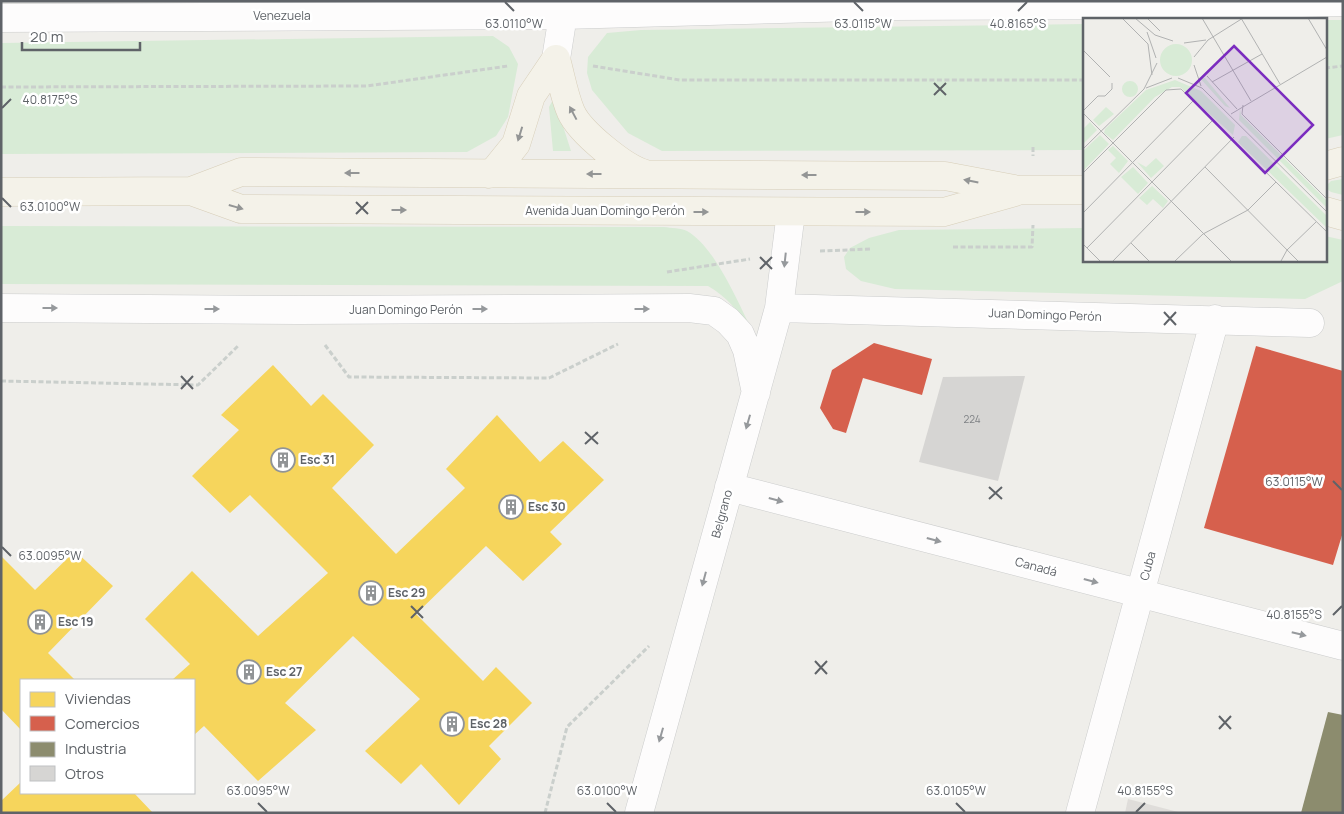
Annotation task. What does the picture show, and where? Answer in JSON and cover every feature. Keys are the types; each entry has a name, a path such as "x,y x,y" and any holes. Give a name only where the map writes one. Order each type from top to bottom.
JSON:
{"main road":[{"path":"489,174 495,170 516,144 531,96 556,59"},
{"path":"556,59 572,114 598,145 638,172 650,174"},
{"path":"1326,166 1343,161"},
{"name":"Avenida Juan Domingo Perón","path":"1,192 190,191 242,172 945,176 1026,190 1083,190"},
{"name":"Avenida Juan Domingo Perón","path":"190,191 241,210 944,212 1026,190"},
{"path":"1326,211 1343,216"}],"street":[{"name":"Venezuela","path":"1,18 890,4 1343,2"},
{"path":"556,59 562,8"},
{"name":"Belgrano","path":"639,813 779,308 790,212"},
{"name":"Juan Domingo Perón","path":"1,308 288,310 690,308 714,311 728,321 740,334 747,350 756,393"},
{"name":"Juan Domingo Perón","path":"779,308 1310,322"},
{"name":"Cuba","path":"1080,813 1215,320"},
{"name":"Canadá","path":"729,488 1343,646"}],"path":[{"path":"1326,68 1343,66"},
{"path":"948,247 1032,246 1026,190 1033,147"},
{"path":"659,273 785,253 878,248"},
{"path":"1,380 198,385 288,310 350,376 550,378 620,343"},
{"path":"544,813 567,727 650,644"}],"shaded area":[{"path":"1128,799 1182,813 1125,813"}],"green space":[{"path":"1326,20 1343,20 1343,135 1326,139"},
{"path":"1083,24 1083,150 662,151 628,133 592,90 587,73 588,57 607,33 641,30"},
{"path":"493,36 509,47 518,64 508,117 496,136 467,152 1,154 1,43"},
{"path":"554,98 571,151 553,151 549,107"},
{"path":"1343,179 1343,195 1331,192 1326,188 1331,181"},
{"path":"1,226 676,228 687,231 697,238 715,261 732,289 751,328 726,299 708,286 1,284"},
{"path":"1083,228 1083,261 1326,261 1326,236 1343,240 1343,281 1305,299 895,289 861,281 846,269 844,257 850,248 869,238 899,230"}],"building: Viviendas":[{"path":"273,365 311,406 323,394 374,445 332,488 396,554 465,488 446,469 497,415 540,462 563,441 604,480 550,532 562,544 523,581 486,546 416,614 483,681 496,667 532,703 489,746 501,759 459,805 421,764 401,784 365,751 420,699 353,636 285,703 316,730 258,781 204,726 195,734 195,679 173,679 190,664 145,619 192,571 258,636 328,573 250,495 230,513 192,476 239,430 221,415"},
{"name":"Esc 19","path":"75,551 113,586 48,653 74,679 20,679 20,729 1,709 1,556 35,590"},
{"path":"20,783 20,794 135,794 153,813 1,813 1,801"}],"building: Comercios":[{"path":"874,343 932,359 922,395 863,378 846,433 833,429 820,408 832,370"},
{"path":"1256,346 1343,371 1343,532 1333,565 1204,528"}],"building: Industria":[{"path":"1328,712 1343,715 1343,813 1301,813"}],"building: Otros":[{"path":"1025,376 998,481 919,462 943,377"}],"place":[{"name":"Esc 31","path":"283,460"},
{"name":"Esc 30","path":"511,507"},
{"name":"Esc 29","path":"371,593"},
{"name":"Esc 19","path":"40,622"},
{"name":"Esc 27","path":"249,672"},
{"name":"Esc 28","path":"452,724"}]}
